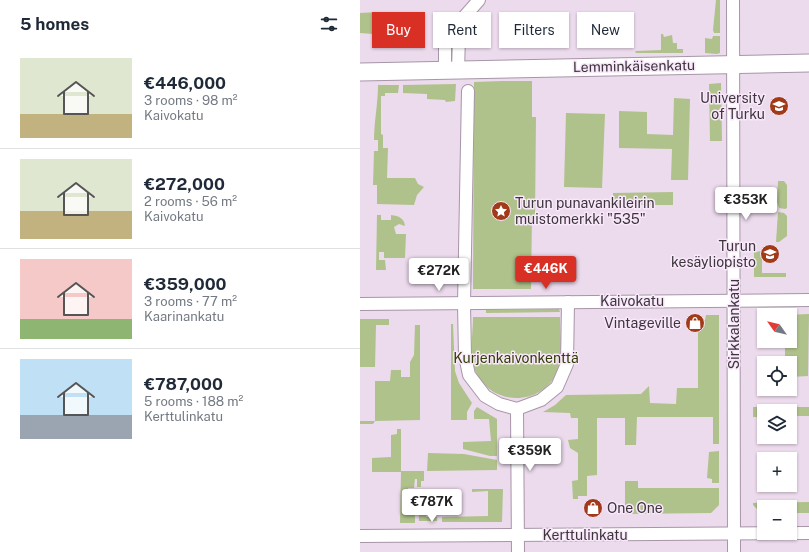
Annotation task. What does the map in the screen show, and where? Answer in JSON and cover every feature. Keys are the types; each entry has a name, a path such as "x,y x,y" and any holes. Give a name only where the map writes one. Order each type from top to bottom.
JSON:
{"street":[{"path":"452,71 459,36 471,11 479,0"},
{"name":"Sirkkalankatu","path":"733,0 734,552"},
{"name":"Lemminkäisenkatu","path":"360,72 809,63"},
{"path":"468,91 464,304 465,356 469,375 485,396 499,404 517,409 541,400 553,391 561,381 567,364 568,302"},
{"name":"Kaivokatu","path":"360,304 809,300"},
{"path":"517,409 518,552"},
{"name":"Kerttulinkatu","path":"360,536 809,533"}],"green space":[{"path":"716,0 720,0 720,33 714,33 713,30"},
{"path":"372,12 372,34 360,33 360,13"},
{"path":"661,34 663,34 664,37 672,35 673,43 677,43 677,49 683,49 683,53 636,53 635,51 661,50"},
{"path":"713,36 720,36 720,53 705,53 705,38 712,39"},
{"path":"532,81 532,117 536,117 535,216 532,216 531,289 473,289 474,82"},
{"path":"721,83 722,141 710,141 709,84"},
{"path":"456,84 455,101 446,102 445,100 427,99 427,94 403,93 403,85"},
{"path":"378,85 399,85 398,93 385,93 385,96 381,96 381,134 383,135 383,148 388,148 387,178 415,178 418,184 424,187 417,195 414,205 377,204 377,185 373,185 374,151 378,151 378,140 374,140"},
{"path":"674,98 690,99 688,180 671,180 672,149 619,148 619,111 647,112 647,134 673,135"},
{"path":"566,113 605,114 602,188 564,187"},
{"path":"778,181 784,181 787,185 787,208 785,209 779,208 777,202"},
{"path":"673,192 673,205 613,205 613,193"},
{"path":"778,212 784,213 787,216 787,236 779,242 776,242"},
{"path":"377,215 381,215 381,220 391,220 391,215 399,217 404,221 405,226 399,224 394,227 396,234 406,234 405,258 384,258 384,252 379,252 379,260 385,260 386,270 376,270"},
{"path":"762,251 762,273 786,273 786,277 754,277 754,252"},
{"path":"559,309 560,312 486,313 486,310"},
{"path":"797,314 809,314 808,376 797,377 797,356 785,356 785,348 797,348"},
{"path":"706,315 719,315 719,444 713,444 713,417 637,417 636,445 625,445 625,418 597,418 597,475 587,476 587,496 578,496 578,499 573,499 572,481 578,480 578,453 570,448 568,440 578,439 578,418 571,418 570,413 543,412 555,405 566,395 641,394 649,386 650,403 676,404 677,388 698,388 698,320 705,320"},
{"name":"Kurjenkaivonkenttä","path":"473,317 560,317 561,345 559,366 549,384 539,392 528,397 515,398 503,396 491,391 482,382 473,364"},
{"path":"360,319 389,319 389,325 376,325 375,367 360,367"},
{"path":"451,324 453,324 455,371 459,383 472,403 467,412 467,420 451,420"},
{"path":"415,325 420,325 420,420 375,421 375,381 390,381 391,370 401,370 401,377 410,377 410,362 414,355"},
{"path":"477,407 497,419 497,456 490,456 463,449 463,442 491,441 489,419 474,419 474,411"},
{"path":"753,407 757,407 757,417 753,417"},
{"path":"797,407 809,407 809,416 797,416"},
{"path":"360,421 375,421 373,424 360,424"},
{"path":"397,429 401,429 401,471 424,471 424,481 421,481 421,487 417,487 417,479 415,479 414,488 408,488 408,496 415,496 415,523 400,523 401,472 372,472 372,458 391,457 391,435 397,434"},
{"path":"719,451 719,483 712,483 712,479 707,478 709,452"},
{"path":"428,453 464,454 497,460 497,470 427,471"},
{"path":"625,481 638,481 638,488 719,488 719,505 711,513 625,514"},
{"path":"445,489 444,500 442,500 442,492 426,492 426,517 437,517 437,521 419,521 418,490"},
{"path":"472,489 503,489 502,522 442,522 442,517 488,516 488,491 472,492"},
{"path":"797,502 809,502 809,513 797,513"},
{"path":"753,503 757,503 757,509 753,505"}],"place":[{"name":"University of Turku","path":"779,106"},
{"name":"Turun punavankileirin muistomerkki \"535\"","path":"501,211"},
{"name":"Turun kesäyliopisto","path":"770,254"},
{"name":"Vintageville","path":"695,323"},
{"name":"One One","path":"593,508"}]}
